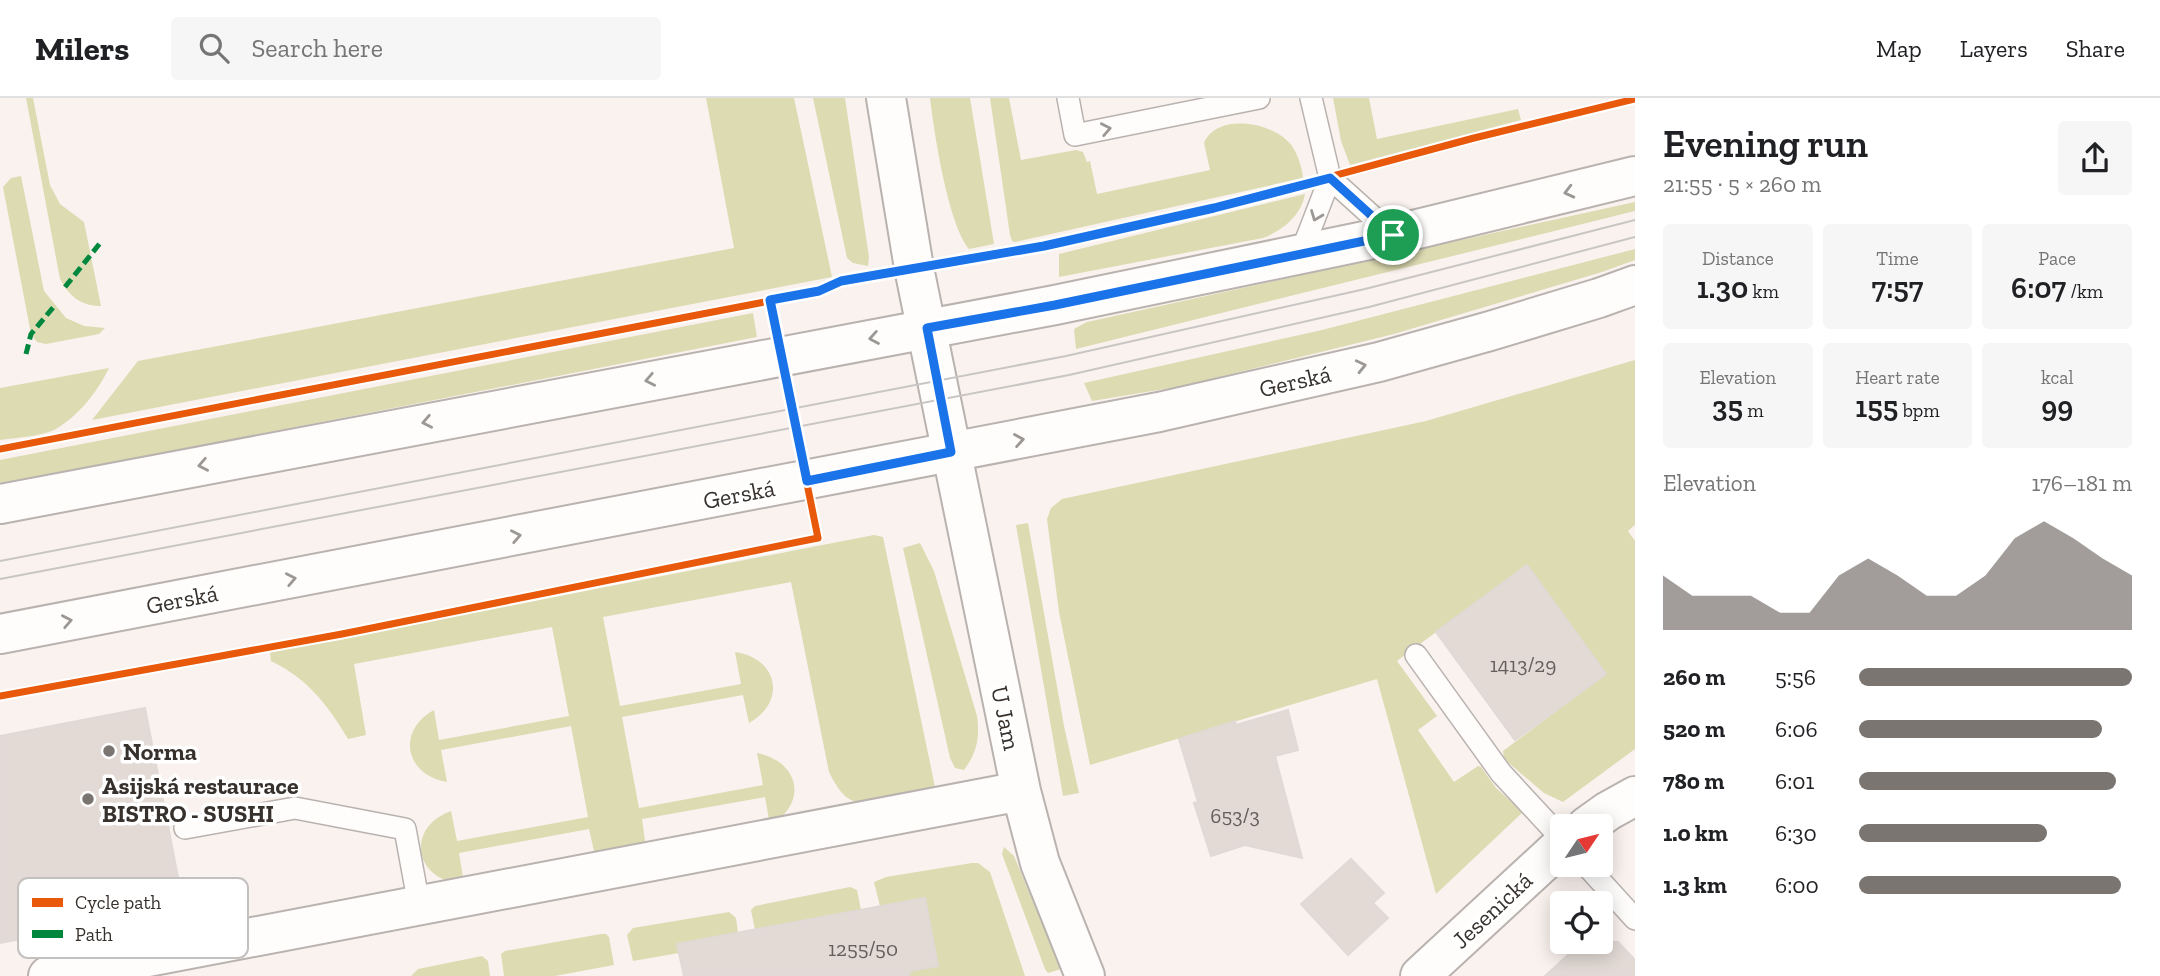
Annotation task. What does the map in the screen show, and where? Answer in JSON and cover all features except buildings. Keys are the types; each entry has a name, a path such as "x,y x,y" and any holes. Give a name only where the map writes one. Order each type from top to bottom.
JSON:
{"street":[{"name":"U Jam","path":"886,98 914,268 1021,790 1040,863 1085,976"},
{"path":"0,503 1055,305 1393,235 1635,176"},
{"name":"Gerská","path":"0,634 1080,429 1379,362 1490,331 1635,285"},
{"path":"248,938 1021,790"},
{"path":"1604,814 1635,796"},
{"name":"Jesenická","path":"1420,976 1550,854"},
{"path":"48,976 142,958"}],"lane":[{"path":"1068,98 1075,135 1183,105 1259,98"},
{"path":"1301,253 1330,178 1311,98"},
{"path":"1330,178 1393,235"},
{"path":"1416,654 1502,773 1550,827"},
{"path":"185,828 295,808 405,829 419,905"},
{"path":"1597,877 1635,919"}],"green space":[{"path":"26,98 33,98 50,185 60,204 84,222 101,306 76,299 60,279"},
{"path":"706,98 794,98 832,277 92,420 138,361 734,248"},
{"path":"813,98 845,98 869,257 868,266 853,263 847,258"},
{"path":"930,98 970,98 994,244 969,249 961,237 943,177"},
{"path":"990,98 1009,98 1021,160 1076,150 1083,152 1087,162 1090,161 1097,194 1210,170 1204,143 1211,133 1233,124 1260,126 1284,138 1296,153 1303,178 1015,242 1010,235"},
{"path":"1333,98 1369,98 1377,139 1518,109 1521,120 1350,165 1341,141"},
{"path":"21,176 44,291 66,318 84,326 105,328 99,334 46,344 37,342 31,334 3,187 11,178"},
{"path":"1305,194 1300,209 1290,221 1263,238 1059,277 1059,254"},
{"path":"1635,202 1635,211 1076,349 1074,329 1087,322"},
{"path":"1635,249 1635,260 1602,272 1394,334 1183,386 1092,401 1084,383 1322,330"},
{"path":"753,313 757,337 0,485 0,460"},
{"path":"1635,360 1635,525 1628,531 1635,541 1635,749 1563,802 1544,793 1504,759 1503,751 1606,674 1527,565 1397,661 1437,716 1418,730 1454,782 1478,766 1481,767 1496,788 1523,812 1436,894 1377,679 1090,765 1059,612 1047,519 1051,508 1062,499 1426,421"},
{"path":"109,368 86,403 63,425 43,434 0,440 0,388"},
{"path":"1028,523 1064,726 1079,793 1063,796 1016,525"},
{"path":"874,535 883,537 935,787 889,803 864,804 853,801 842,793 829,772 791,582 603,617 620,706 741,684 735,652 750,656 761,663 772,682 773,693 769,704 749,723 743,695 622,717 639,808 763,785 757,753 771,757 790,773 794,795 782,816 770,825 765,797 642,819 646,849 596,860 589,829 459,853 464,883 447,881 435,874 426,865 422,853 426,829 436,819 451,811 457,841 588,817 571,726 441,750 447,782 433,778 414,762 410,740 422,719 434,710 439,740 569,716 552,627 354,664 366,735 348,739 316,694 296,676 271,661 270,652"},
{"path":"920,543 934,571 977,716 976,744 964,770 955,768 950,758 903,548"},
{"path":"1004,847 1014,856 1061,969 1048,973 1045,969 1002,854"},
{"path":"978,863 990,872 1025,976 909,976 910,971 938,966 925,898 880,906 874,882 886,877"},
{"path":"850,887 857,890 861,910 755,930 751,910 755,906"},
{"path":"729,912 736,918 738,933 678,944 679,953 633,961 627,935 633,928"},
{"path":"601,934 609,937 614,965 555,976 504,976 501,954 505,951"},
{"path":"482,956 488,961 490,976 411,976 418,969"}],"tram line":[{"path":"0,561 1066,356 1365,289 1635,220"},
{"path":"0,579 1069,375 1369,307 1635,237"}],"marked path":[{"path":"65,287 101,242"},
{"path":"26,354 31,334 56,304"}],"cycle path":[{"path":"0,449 770,301 819,291 841,281 1044,246 1214,208 1474,138 1635,99"},
{"path":"0,696 342,634 818,538 770,301"}],"place":[{"name":"Norma","path":"109,751"},
{"name":"Asijská restaurace BISTRO - SUSHI","path":"88,799"}],"route":[{"path":"1330,178 1393,235 1055,305 927,328 951,452 807,481 770,300 819,291 841,281 1044,246 1214,208 1330,178"}]}
